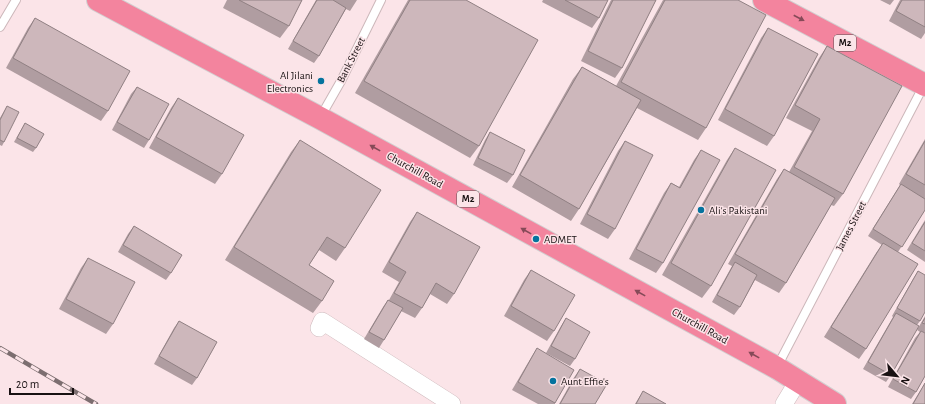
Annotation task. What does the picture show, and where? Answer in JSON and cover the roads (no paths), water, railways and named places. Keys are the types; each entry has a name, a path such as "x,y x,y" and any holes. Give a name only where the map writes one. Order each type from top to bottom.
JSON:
{"highway":[{"name":"Churchill Road","path":"98,0 320,118 777,368 827,402"},
{"name":"M2","path":"764,0 925,85"}],"street":[{"path":"319,328 322,321 452,404"},
{"path":"784,404 798,381"}],"lane":[{"path":"0,27 16,0"},
{"name":"Bank Street","path":"320,118 341,81 381,0"},
{"name":"James Street","path":"777,368 925,85"}],"railway":[{"path":"0,348 96,404"}],"place":[{"name":"Al Jilani Electronics","path":"321,81"},
{"name":"Ali's Pakistani","path":"701,210"},
{"name":"ADMET","path":"536,239"},
{"name":"Aunt Effie's","path":"553,381"}]}
